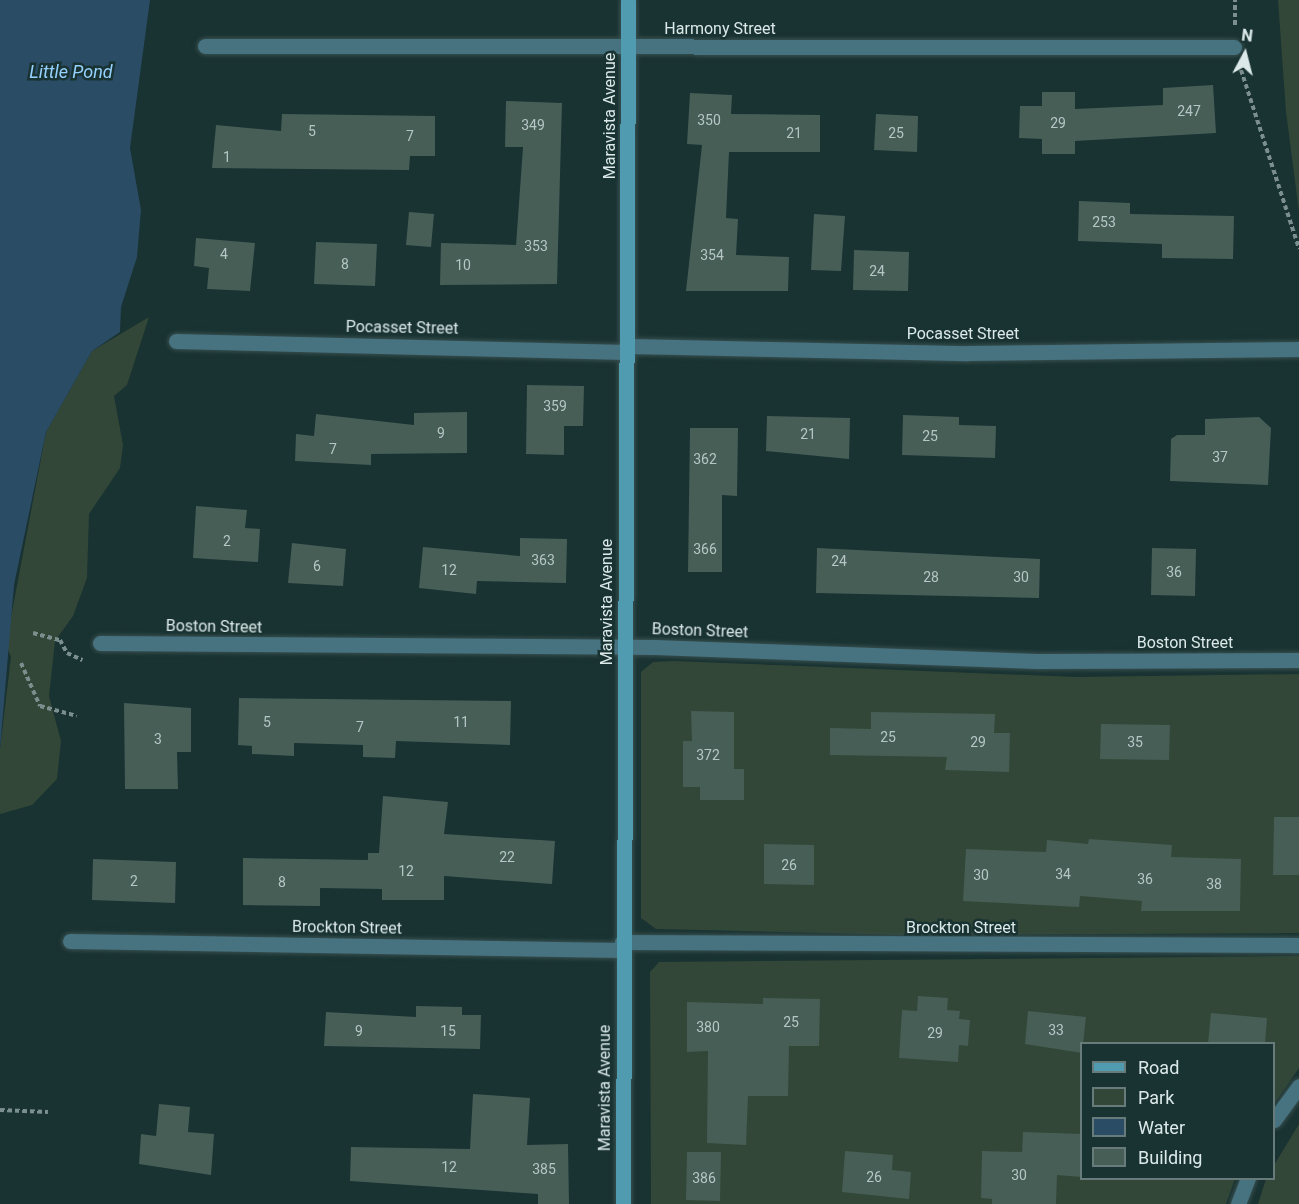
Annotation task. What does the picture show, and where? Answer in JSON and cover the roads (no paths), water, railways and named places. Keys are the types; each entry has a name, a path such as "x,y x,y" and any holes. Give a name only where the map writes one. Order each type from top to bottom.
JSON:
{"main road":[{"name":"Maravista Avenue","path":"623,1204 622,946 628,0"}],"street":[{"name":"Harmony Street","path":"206,46 1234,47"},
{"name":"Pocasset Street","path":"176,341 968,353 1299,349"},
{"name":"Boston Street","path":"103,643 625,647 1037,661 1299,660"},
{"name":"Brockton Street","path":"70,941 622,946 1299,945"},
{"path":"1275,1119 1299,1086"},
{"path":"1238,1204 1248,1180"}],"water":[{"name":"Little Pond","path":"0,0 150,0 130,148 141,210 137,257 121,307 120,332 92,351 46,432 14,585 0,749"}]}
